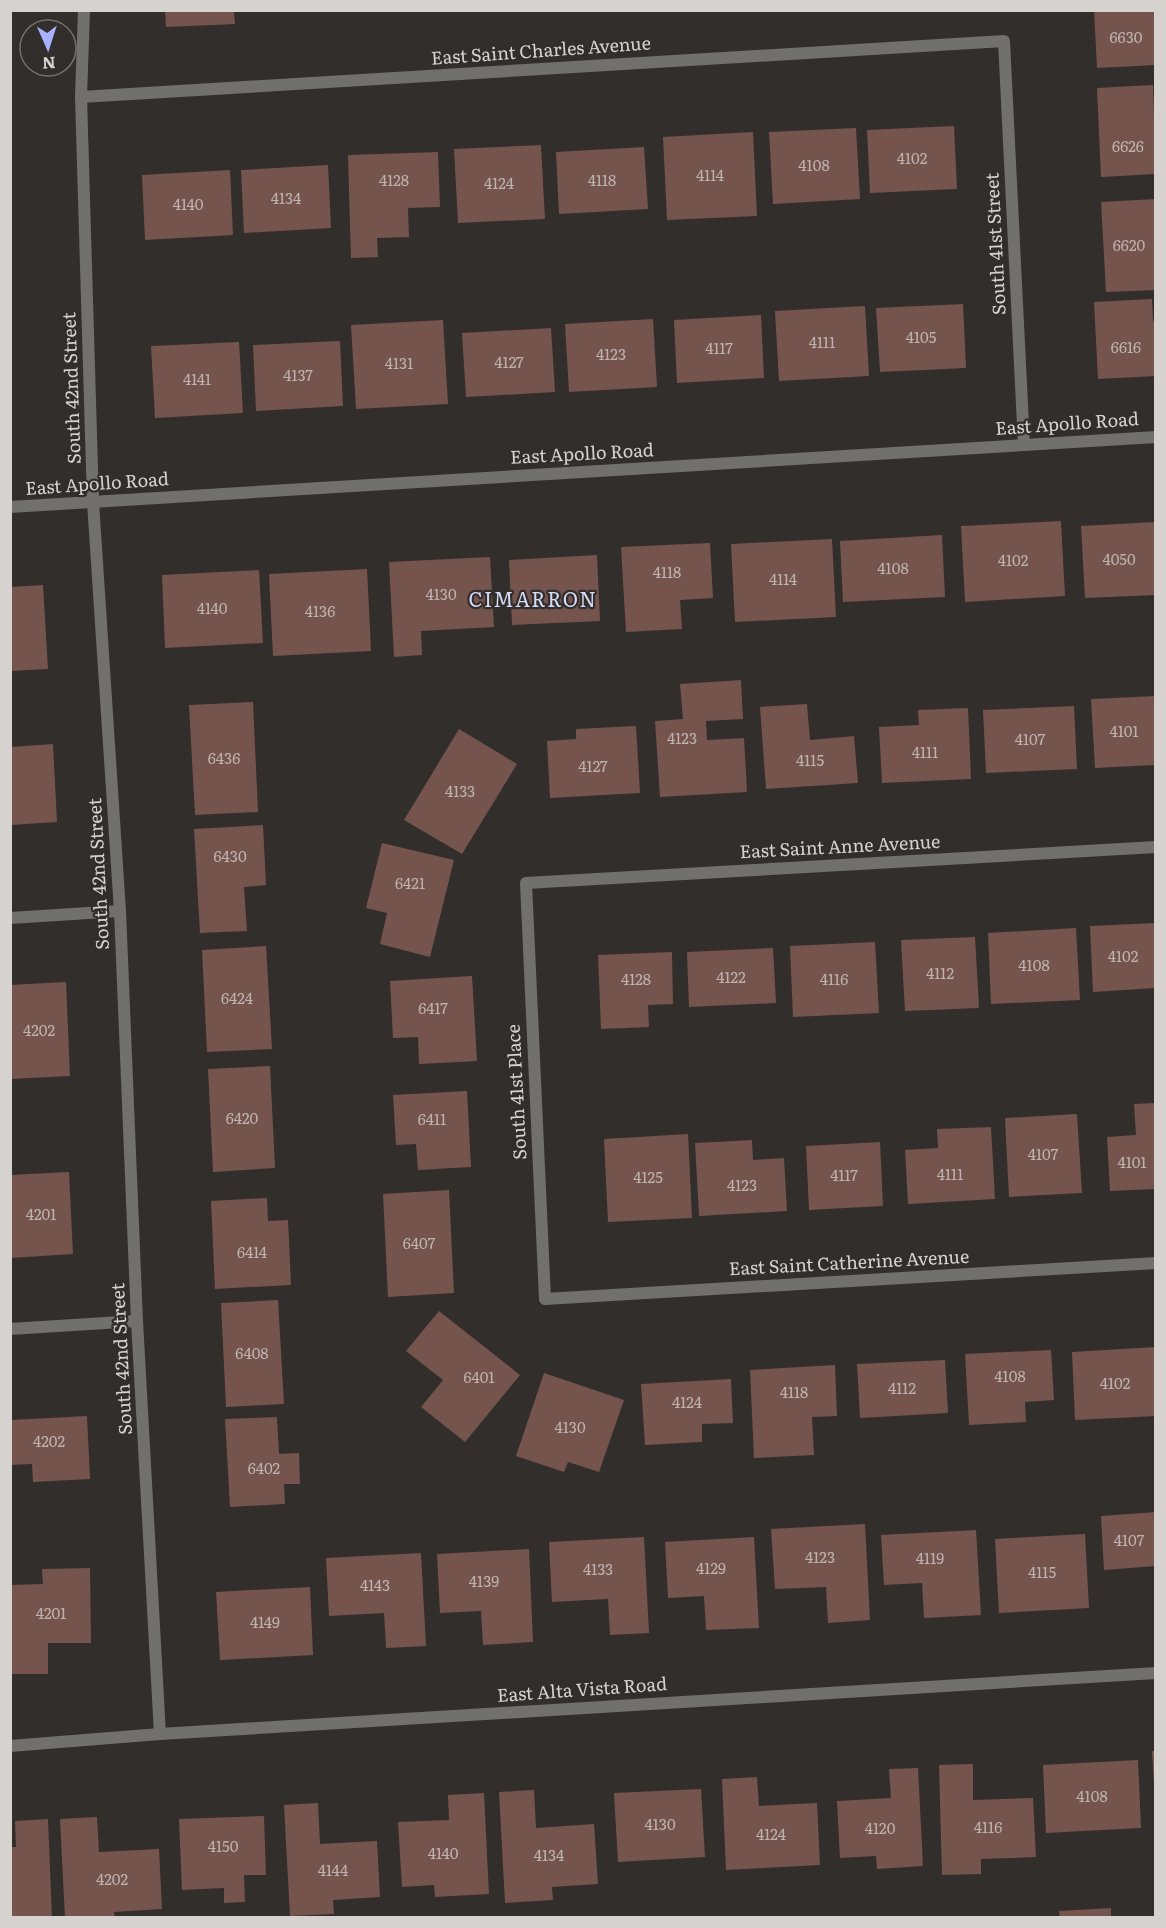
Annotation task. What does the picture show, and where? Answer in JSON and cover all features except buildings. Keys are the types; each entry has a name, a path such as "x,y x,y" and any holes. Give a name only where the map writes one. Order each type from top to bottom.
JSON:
{"street":[{"name":"South 42nd Street","path":"84,10 81,97 93,502 120,911 137,1321 160,1734"},
{"name":"East Saint Charles Avenue","path":"81,97 1004,41"},
{"name":"South 41st Street","path":"1004,41 1024,445"},
{"name":"East Apollo Road","path":"10,507 1155,437"},
{"name":"East Saint Anne Avenue","path":"526,883 1155,847"},
{"name":"South 41st Place","path":"526,883 545,1299"},
{"path":"10,918 120,911"},
{"name":"East Saint Catherine Avenue","path":"545,1299 1155,1263"},
{"path":"10,1329 137,1321"},
{"name":"East Alta Vista Road","path":"10,1746 160,1734 1155,1672"}],"district":[{"name":"CIMARRON","path":"533,600"}]}
